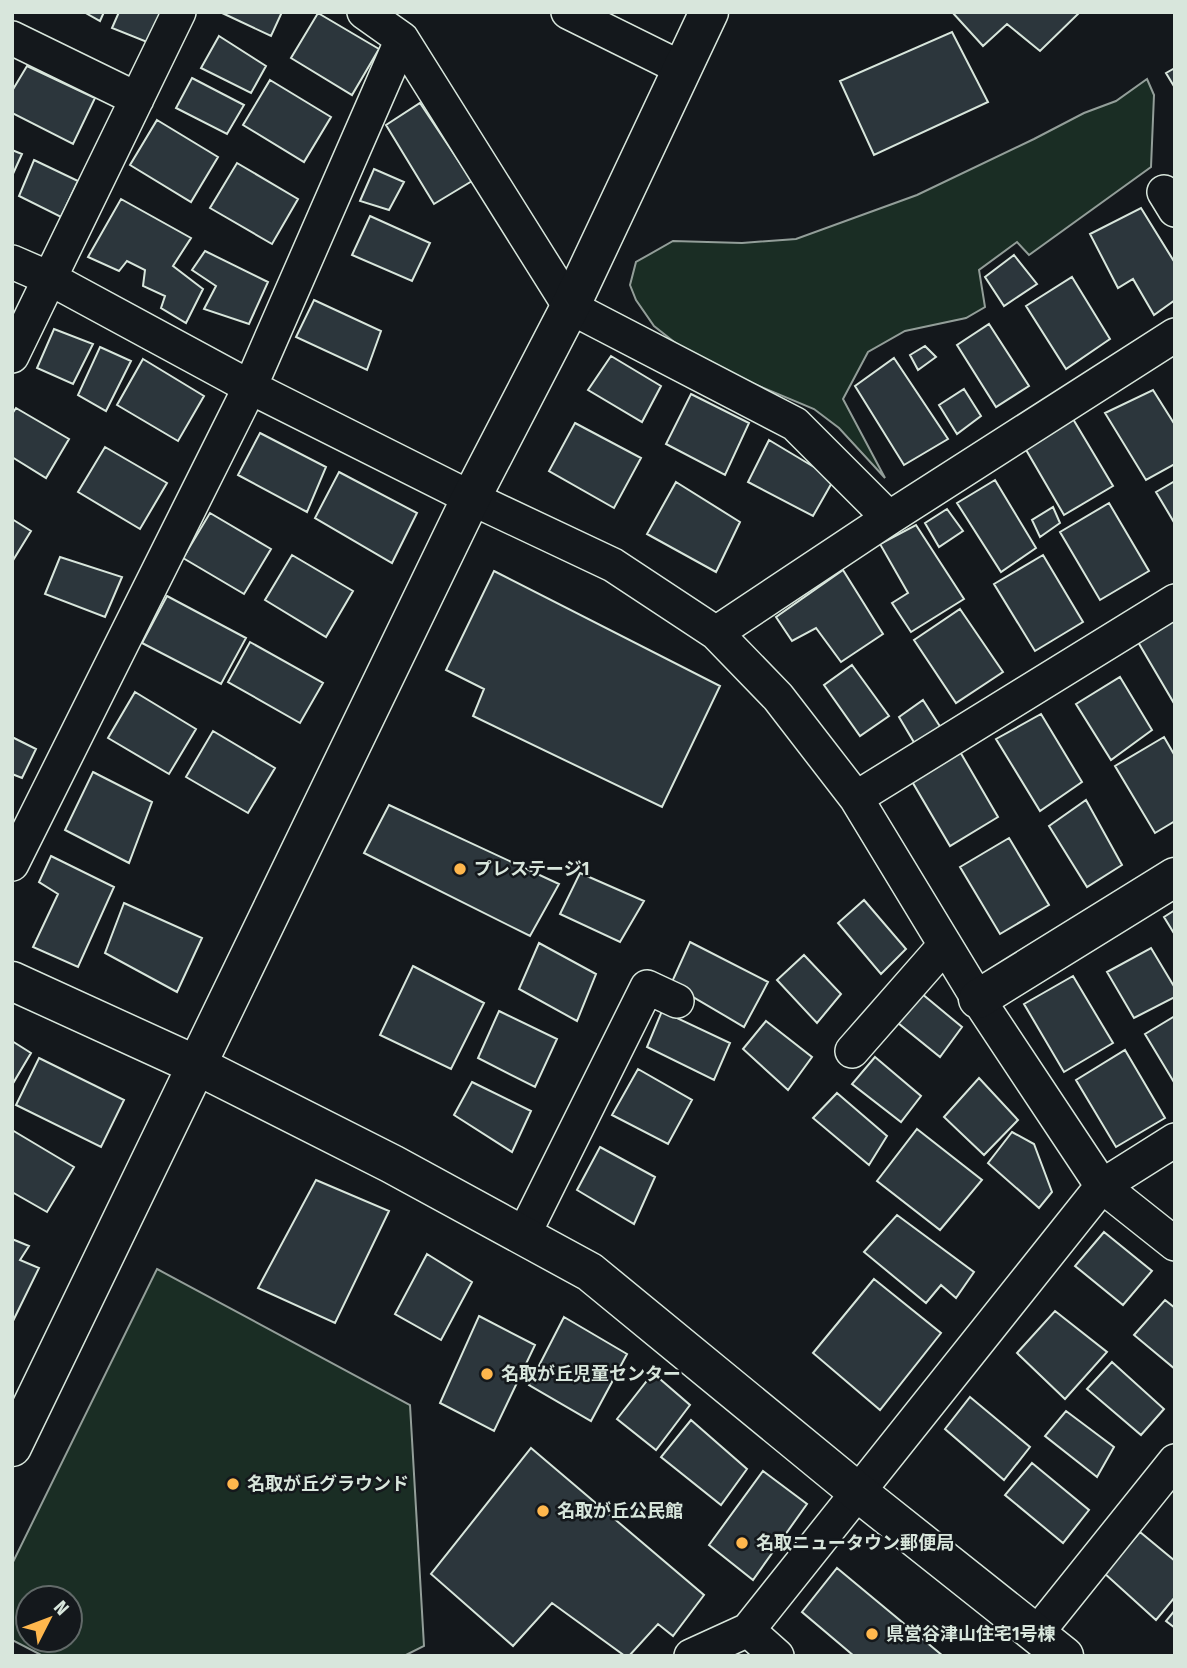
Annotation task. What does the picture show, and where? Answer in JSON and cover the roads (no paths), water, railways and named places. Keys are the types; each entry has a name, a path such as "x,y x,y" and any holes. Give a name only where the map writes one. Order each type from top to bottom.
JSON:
{"street":[{"path":"12,356 179,12"},
{"path":"364,12 402,39 570,307 796,424 889,519"},
{"path":"568,12 681,68"},
{"path":"12,1447 471,498 570,307 709,12"},
{"path":"12,38 137,99"},
{"path":"12,864 250,387 402,39"},
{"path":"12,262 49,278 250,387 471,498 613,565 716,633 778,697 856,798 978,999 1102,1186 1175,1244"},
{"path":"716,633 1175,335"},
{"path":"856,798 1175,601"},
{"path":"978,999 1175,877"},
{"path":"852,1051 945,945"},
{"path":"12,981 198,1066 392,1164 590,1272 859,1493 1051,1645 1175,1461"},
{"path":"523,1236 647,987 677,1001"},
{"path":"691,1656 748,1630 1102,1186 1175,1140"},
{"path":"748,1630 777,1656"}],"place":[{"name":"プレステージ1","path":"460,869"},
{"name":"名取が丘児童センター","path":"487,1374"},
{"name":"名取が丘グラウンド","path":"233,1484"},
{"name":"名取が丘公民館","path":"543,1511"},
{"name":"名取ニュータウン郵便局","path":"742,1543"},
{"name":"県営谷津山住宅1号棟","path":"872,1634"}]}
